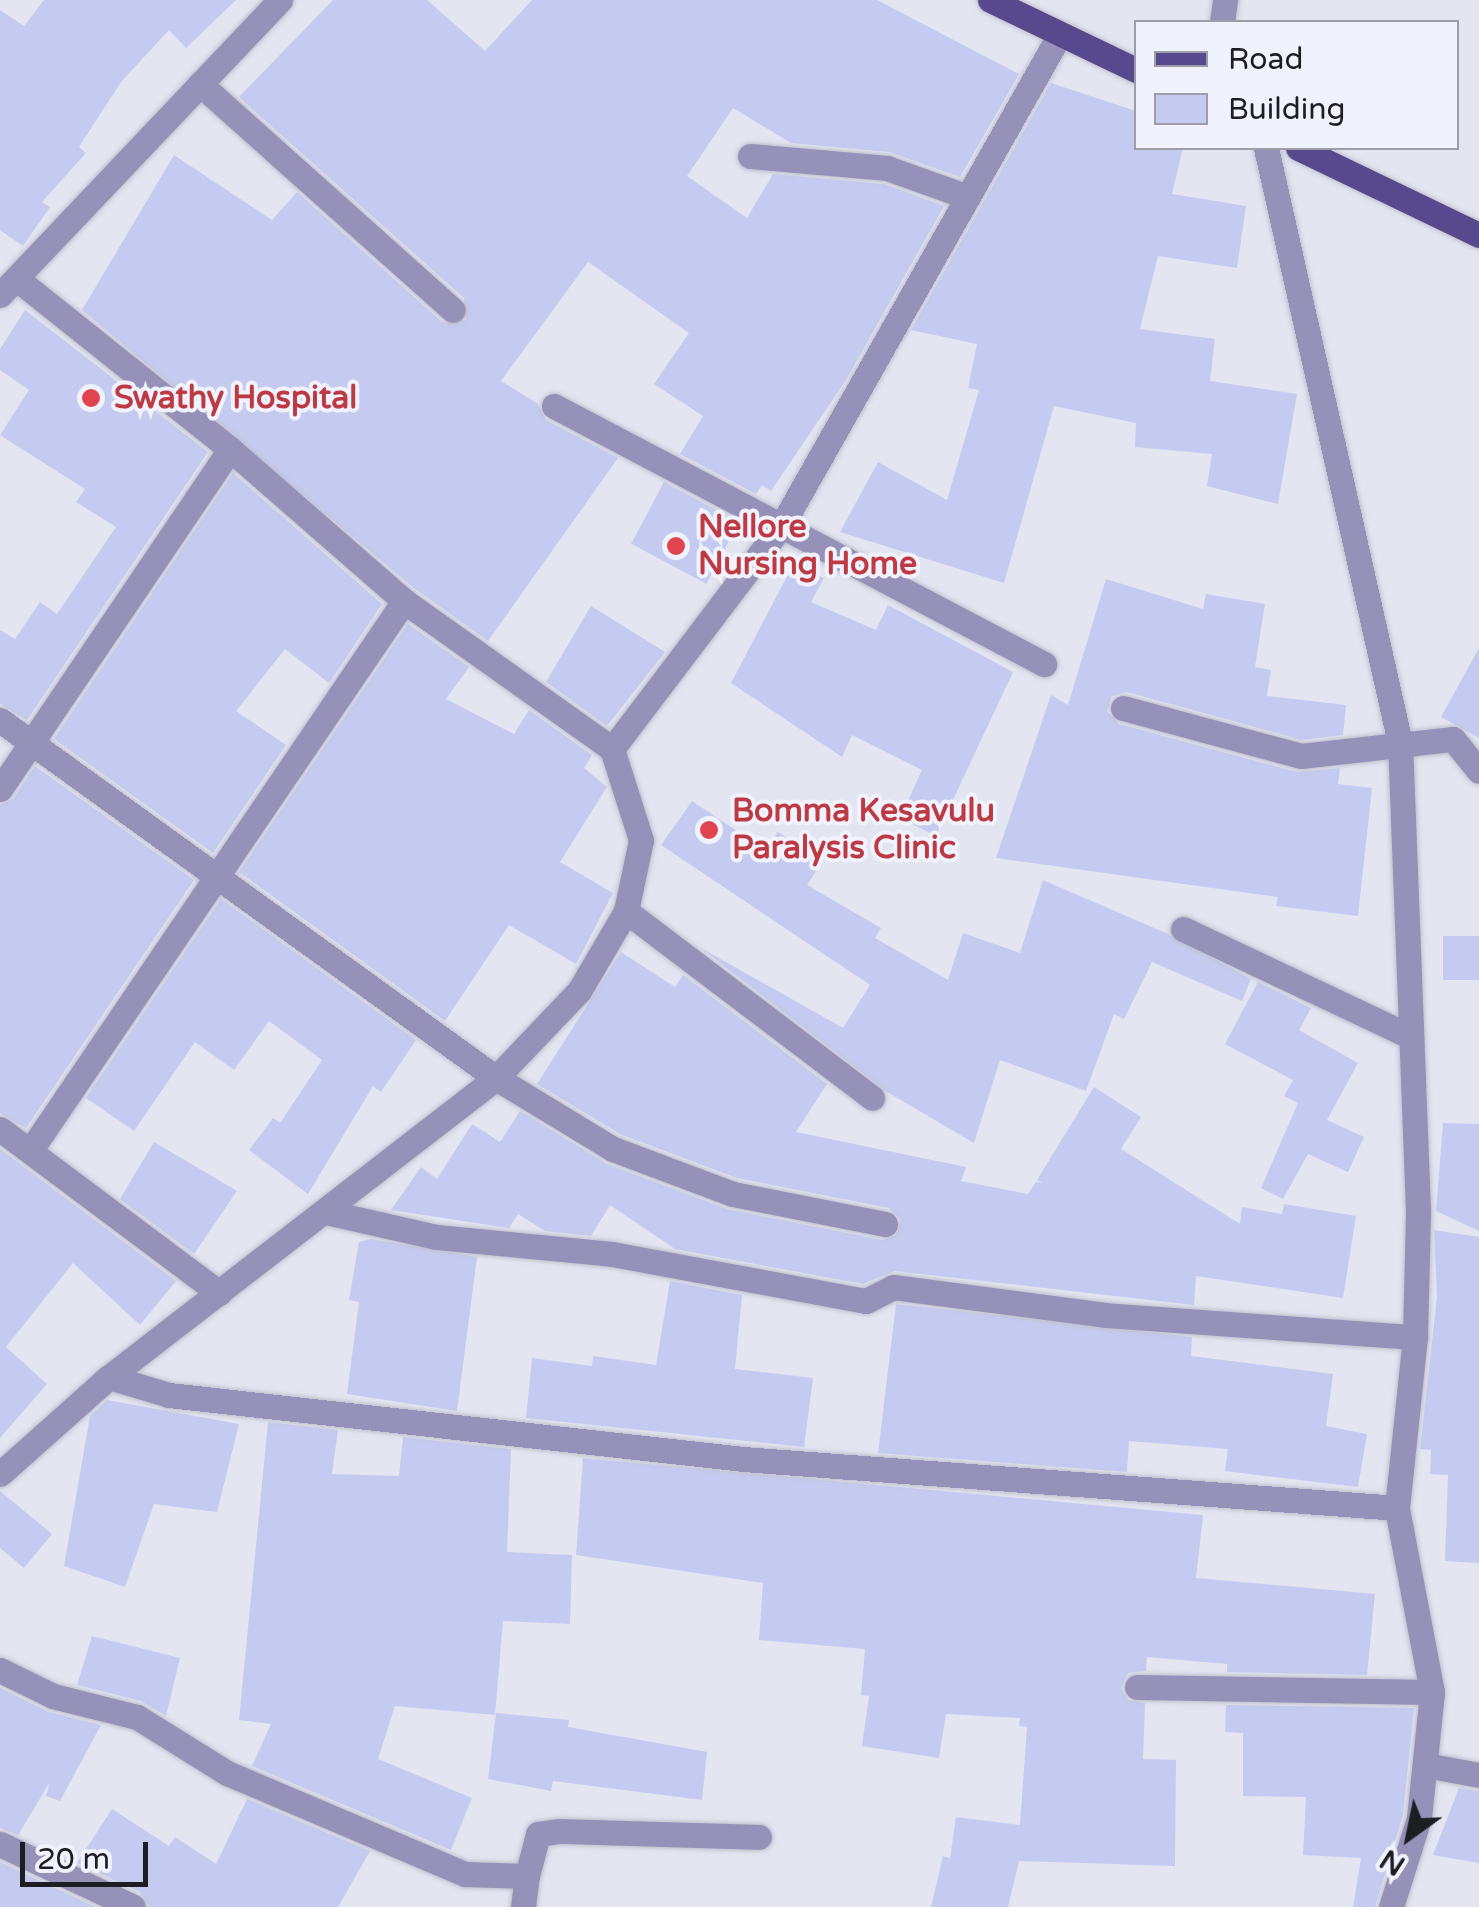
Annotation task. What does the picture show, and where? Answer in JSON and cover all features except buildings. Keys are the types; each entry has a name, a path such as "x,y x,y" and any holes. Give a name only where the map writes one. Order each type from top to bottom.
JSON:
{"main road":[{"path":"990,0 1134,69"},
{"path":"1302,150 1479,235"}],"street":[{"path":"0,1474 109,1377 496,1078 579,990 626,911 642,840 612,749 404,601 230,449 8,287 280,0"},
{"path":"612,749 782,526 1060,34"},
{"path":"200,84 453,310"},
{"path":"1266,150 1400,744 1412,1037 1415,1337 1397,1508 1432,1692 1420,1818 1391,1907"},
{"path":"750,156 887,168 968,197"},
{"path":"554,406 1044,664"},
{"path":"0,789 230,449"},
{"path":"30,1151 404,601"},
{"path":"1123,708 1302,756 1453,739 1479,771"},
{"path":"0,720 496,1078 630,1155 733,1194 885,1224"},
{"path":"626,911 872,1098"},
{"path":"1183,928 1412,1037"},
{"path":"0,1129 219,1293"},
{"path":"326,1212 436,1237 612,1254 866,1301 893,1288 1105,1315 1415,1337"},
{"path":"109,1377 169,1395 723,1457 1397,1508"},
{"path":"0,1670 53,1696 137,1717 227,1773 360,1834 465,1874 527,1876"},
{"path":"1137,1688 1432,1692"},
{"path":"1425,1765 1479,1775"},
{"path":"523,1907 538,1834 759,1837"},
{"path":"0,1844 133,1907"}],"place":[{"name":"Swathy Hospital","path":"91,398"},
{"name":"Nellore Nursing Home","path":"676,546"},
{"name":"Bomma Kesavulu Paralysis Clinic","path":"709,830"}]}
